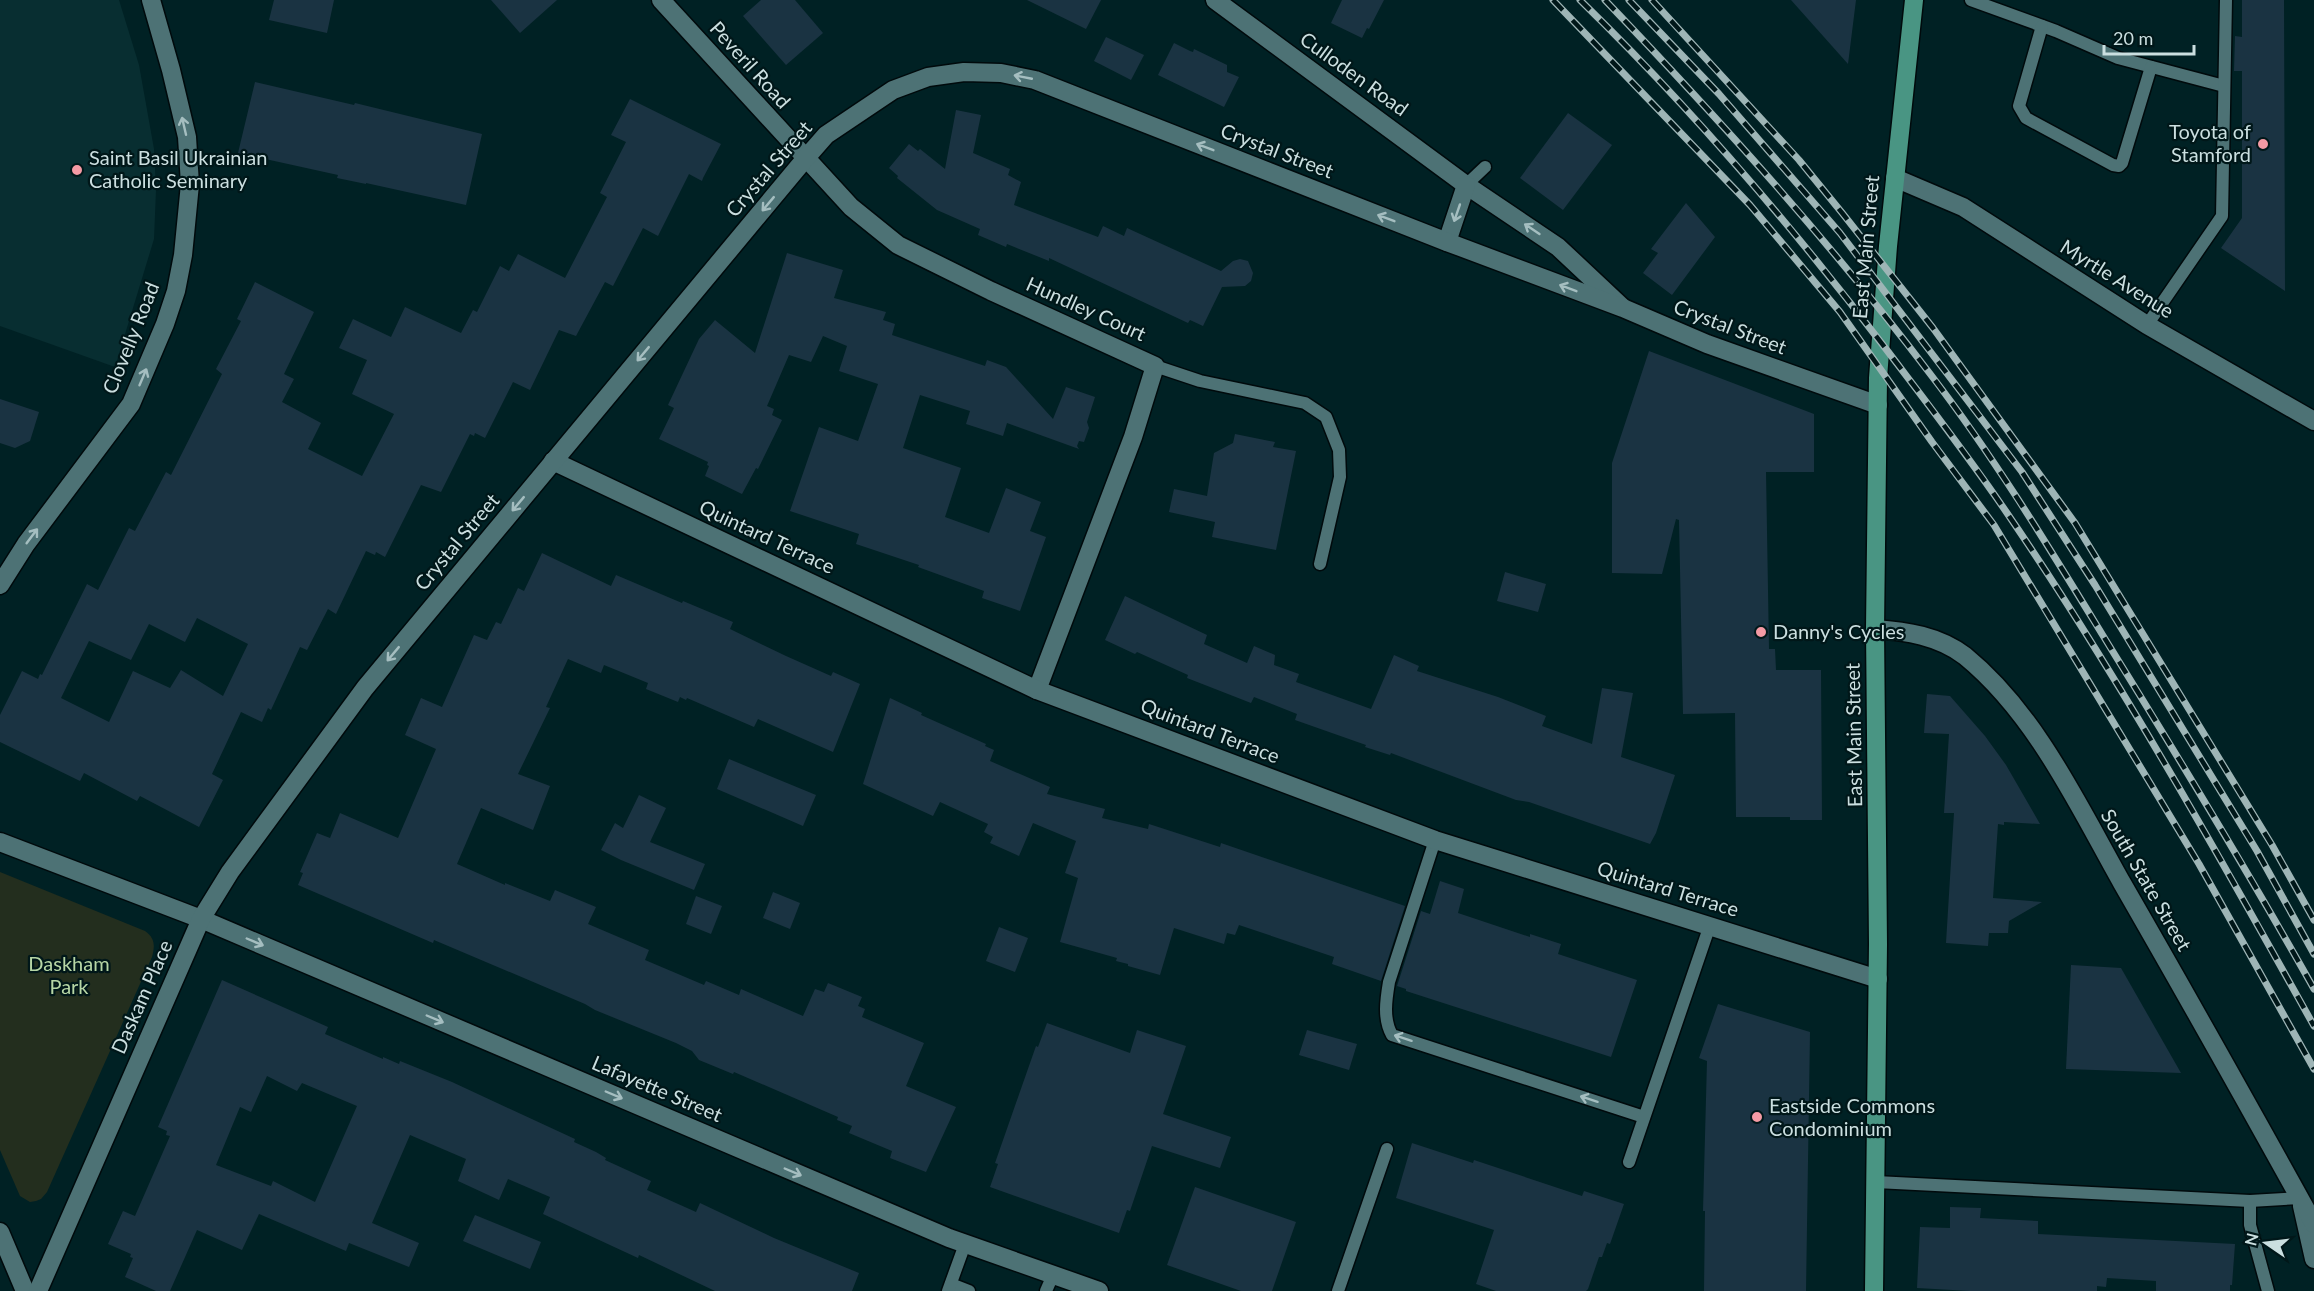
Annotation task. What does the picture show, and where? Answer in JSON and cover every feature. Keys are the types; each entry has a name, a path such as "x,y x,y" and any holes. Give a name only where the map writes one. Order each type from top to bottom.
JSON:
{"main road":[{"name":"East Main Street","path":"1874,1291 1878,979 1875,629 1878,405 1884,291 1914,0"}],"street":[{"name":"Clovelly Road","path":"0,585 26,544 131,404 165,324 176,291 183,255 190,184 187,137 152,0"},
{"name":"Peveril Road","path":"661,0 805,159"},
{"name":"Culloden Road","path":"1215,0 1466,185 1558,247 1623,308"},
{"name":"Crystal Street","path":"201,919 230,872 365,688 805,159 826,135 893,90 928,78 964,72 1001,73 1035,80 1447,242 1623,308 1707,344 1878,405"},
{"name":"Hundley Court","path":"805,159 851,207 898,245 991,291 1155,366 1133,437 1037,690"},
{"name":"Myrtle Avenue","path":"1895,178 1963,207 2146,325 2314,421"},
{"path":"1447,242 1466,185"},
{"name":"Quintard Terrace","path":"553,461 1037,690 1435,840 1878,979"},
{"name":"South State Street","path":"1875,629 1901,630 1942,641 1964,656 2005,695 2024,720 2070,791 2314,1224"},
{"path":"0,842 201,919"},
{"name":"Lafayette Street","path":"201,919 965,1244 1049,1283 1099,1291"},
{"name":"Daskam Place","path":"38,1291 201,919"},
{"path":"2300,1198 2314,1259"},
{"path":"0,1232 25,1291"}],"lane":[{"path":"1971,0 2042,26 2118,58 2224,87"},
{"path":"2146,325 2222,216 2226,0"},
{"path":"2042,26 2019,106 2022,113 2026,118 2113,165 2122,163 2151,67"},
{"path":"1466,185 1485,167"},
{"path":"1155,366 1200,381 1305,403 1326,417 1339,450 1340,477 1320,564"},
{"path":"1435,840 1389,982 1387,1026 1392,1035 1644,1117"},
{"path":"1629,1162 1710,925"},
{"path":"1338,1291 1387,1149"},
{"path":"1876,1182 2250,1201 2300,1198"},
{"path":"2250,1201 2250,1225 2268,1291"},
{"path":"965,1244 949,1288 969,1291"}],"shaded area":[{"name":"Saint Basil Ukrainian Catholic Seminary","path":"0,0 119,0 139,65 154,149 156,190 154,239 115,367 0,326"}],"green space":[{"name":"Daskham Park","path":"0,872 145,931 151,936 154,946 152,957 47,1192 41,1199 30,1202 20,1196 0,1150"}],"building":[{"path":"274,0 334,0 327,33 269,20"},
{"path":"491,0 557,0 520,33"},
{"path":"761,0 795,0 823,33 786,65 743,16"},
{"path":"1027,0 1101,0 1086,29"},
{"path":"1342,0 1384,0 1362,38 1331,23"},
{"path":"1791,0 1856,0 1848,64"},
{"name":"Toyota of Stamford","path":"2242,0 2284,0 2285,291 2221,248 2242,218 2242,71 2234,71 2235,36 2242,37"},
{"path":"1106,37 1144,55 1131,80 1094,61"},
{"path":"1174,43 1193,52 1194,49 1227,65 1227,72 1239,77 1224,107 1158,75"},
{"path":"255,82 354,105 355,103 482,134 466,205 337,178 338,175 238,153"},
{"path":"630,99 721,144 702,181 689,174 658,236 643,228 613,286 605,282 576,336 559,330 530,390 513,382 485,438 475,433 474,436 470,434 441,492 421,485 385,557 376,552 375,555 366,551 336,614 328,609 307,650 300,647 271,710 268,708 262,722 241,712 212,774 223,780 199,827 140,796 137,801 84,773 80,781 0,742 0,715 22,671 38,679 40,674 42,675 87,584 98,590 129,528 135,531 166,472 171,475 222,374 216,369 241,321 237,319 255,282 314,312 284,374 294,379 282,402 321,423 308,449 362,476 394,414 352,394 367,360 339,348 353,319 391,337 405,307 461,333 473,310 477,312 500,266 509,271 518,254 565,278 607,197 600,193 626,142 611,135","holes":["197,618 248,644 223,696 181,670 170,688 133,671 109,722 61,698 89,641 131,660 149,624 185,642"]},
{"path":"956,110 981,115 973,153 1010,169 1008,175 1021,182 1014,205 1098,237 1103,226 1124,236 1127,228 1221,271 1233,261 1240,259 1248,261 1253,273 1251,281 1245,286 1222,287 1203,326 1190,320 1188,323 1049,258 1049,261 978,235 980,229 937,210 897,178 898,176 889,168 909,144 918,151 920,149 945,169"},
{"path":"1568,113 1612,145 1563,210 1520,178"},
{"path":"1686,203 1715,237 1672,295 1643,273 1658,253 1651,249"},
{"path":"787,253 843,270 834,298 886,312 883,320 895,324 892,335 985,366 987,360 1006,367 1053,419 1066,387 1095,397 1087,422 1089,428 1084,442 1079,441 1077,446 1079,449 1007,423 1003,436 966,424 970,411 920,395 903,448 961,468 945,517 989,533 1006,488 1041,502 1030,531 1046,537 1020,611 982,598 984,591 918,567 919,565 856,544 859,534 790,511 819,427 858,441 878,384 839,371 847,346 823,336 811,362 789,355 767,406 774,409 772,415 782,420 758,469 756,468 742,494 705,476 709,466 708,462 659,439 674,408 668,405 699,339 715,320 755,353"},
{"path":"1649,351 1814,414 1814,472 1766,472 1769,649 1775,649 1776,670 1821,670 1822,820 1790,820 1790,817 1736,817 1735,713 1683,714 1679,520 1676,519 1662,574 1612,573 1612,463"},
{"path":"0,399 39,412 30,441 15,448 0,443"},
{"path":"1235,434 1275,442 1273,447 1296,451 1276,550 1212,537 1215,522 1169,512 1174,489 1207,496 1214,453 1233,443"},
{"path":"542,553 611,586 616,575 682,603 683,601 733,622 730,629 786,656 831,676 833,672 860,684 833,752 758,719 754,727 687,698 686,700 680,697 678,702 646,689 648,683 604,665 601,673 568,659 546,707 550,708 518,774 550,786 533,830 481,808 457,864 550,901 555,890 596,907 588,924 649,950 645,960 704,985 706,981 739,995 741,989 803,1016 815,989 824,992 828,983 862,997 858,1006 865,1009 862,1017 924,1043 906,1086 956,1107 926,1172 890,1158 892,1151 849,1133 852,1126 837,1120 838,1117 734,1072 733,1074 699,1060 692,1051 676,1043 298,885 303,873 300,872 317,833 330,838 340,813 398,838 436,749 405,735 421,698 442,707 474,635 487,640 496,622 501,624 518,588 524,591"},
{"path":"1505,572 1546,584 1538,612 1497,601"},
{"path":"1125,596 1207,635 1204,644 1247,663 1254,646 1275,655 1274,665 1299,674 1296,682 1371,709 1394,655 1419,666 1417,671 1498,697 1546,716 1542,726 1592,744 1602,688 1633,693 1621,757 1675,775 1656,833 1650,844 1529,802 1516,800 1295,720 1297,714 1254,697 1251,703 1187,678 1188,675 1105,640"},
{"path":"1927,694 1950,696 1985,736 2006,765 2040,824 2004,822 2004,825 1998,824 1993,898 2042,902 2009,921 2008,933 1989,933 1988,946 1946,943 1954,813 1944,813 1949,734 1924,733"},
{"path":"890,698 922,713 921,715 986,744 985,746 994,750 990,761 1050,787 1047,794 1105,809 1102,818 1148,829 1149,824 1220,847 1221,843 1405,906 1381,981 1332,964 1334,957 1239,925 1235,935 1227,933 1224,944 1174,928 1160,975 1128,966 1128,964 1116,961 1117,958 1060,942 1078,878 1065,873 1076,841 1033,823 1019,856 990,843 993,837 984,832 988,824 940,802 933,816 863,784"},
{"path":"729,759 816,795 803,826 717,789"},
{"path":"639,795 666,808 650,842 705,864 694,890 601,850 615,823 623,828"},
{"path":"1440,881 1464,889 1458,913 1530,937 1530,934 1561,944 1558,954 1637,980 1611,1057 1406,991 1397,986 1421,911 1430,914"},
{"path":"773,892 800,903 790,929 763,918"},
{"path":"696,896 722,906 711,934 686,924"},
{"path":"999,927 1028,938 1015,972 986,961"},
{"path":"2071,965 2121,968 2181,1073 2066,1069"},
{"path":"222,980 328,1027 325,1034 383,1059 383,1057 399,1064 400,1061 452,1082 575,1139 574,1142 596,1152 606,1158 605,1160 651,1181 647,1190 696,1212 700,1203 774,1238 859,1273 852,1291 715,1291 639,1255 638,1258 543,1214 550,1197 508,1179 499,1200 458,1181 466,1159 410,1135 372,1223 419,1243 409,1267 349,1243 346,1251 259,1214 242,1250 197,1230 170,1291 156,1291 125,1277 133,1258 130,1257 131,1254 108,1244 123,1211 135,1216 170,1136 166,1135 167,1131 158,1127","holes":["267,1076 297,1091 302,1083 357,1106 315,1202 273,1181 271,1186 216,1165 240,1107 251,1112"]},
{"name":"Eastside Commons Condominium","path":"1718,1004 1810,1032 1806,1291 1704,1291 1705,1211 1703,1211 1707,1061 1699,1058"},
{"path":"1047,1023 1130,1053 1137,1030 1186,1046 1163,1114 1231,1137 1220,1168 1152,1146 1130,1211 1127,1210 1119,1233 990,1187 998,1164 995,1163 1036,1046 1038,1047"},
{"path":"1307,1030 1357,1044 1349,1070 1299,1055"},
{"path":"1412,1143 1473,1163 1474,1160 1582,1196 1584,1191 1624,1204 1610,1244 1607,1243 1602,1257 1599,1257 1588,1289 1586,1291 1496,1291 1476,1284 1494,1230 1396,1198"},
{"path":"1195,1187 1296,1222 1272,1291 1241,1291 1167,1265"},
{"path":"1950,1207 1981,1208 1980,1218 2038,1221 2038,1234 2235,1244 2232,1285 2230,1285 2230,1291 2156,1291 2156,1281 2107,1278 2106,1287 2097,1286 2097,1291 1970,1291 1917,1288 1920,1227 1950,1228"},
{"path":"475,1215 541,1242 530,1269 463,1241"}],"railway":[{"path":"1553,0 1750,205 1840,312 1994,525 2199,864 2314,1069"},
{"path":"1580,0 1701,125 1777,213 1850,303 1978,471 2089,638 2128,702 2204,830 2314,1026"},
{"path":"1605,0 1732,137 1814,230 1893,326 1955,408 2002,474 2067,577 2214,817 2314,989"},
{"path":"1629,0 1719,94 1840,233 2022,472 2095,585 2257,851 2314,954"},
{"path":"1652,0 1799,160 1843,214 1933,328 2075,523 2272,845 2314,920"}],"place":[{"name":"Toyota of Stamford","path":"2263,144"},
{"name":"Saint Basil Ukrainian Catholic Seminary","path":"77,170"},
{"name":"Danny's Cycles","path":"1761,632"},
{"name":"Eastside Commons Condominium","path":"1757,1117"}]}
